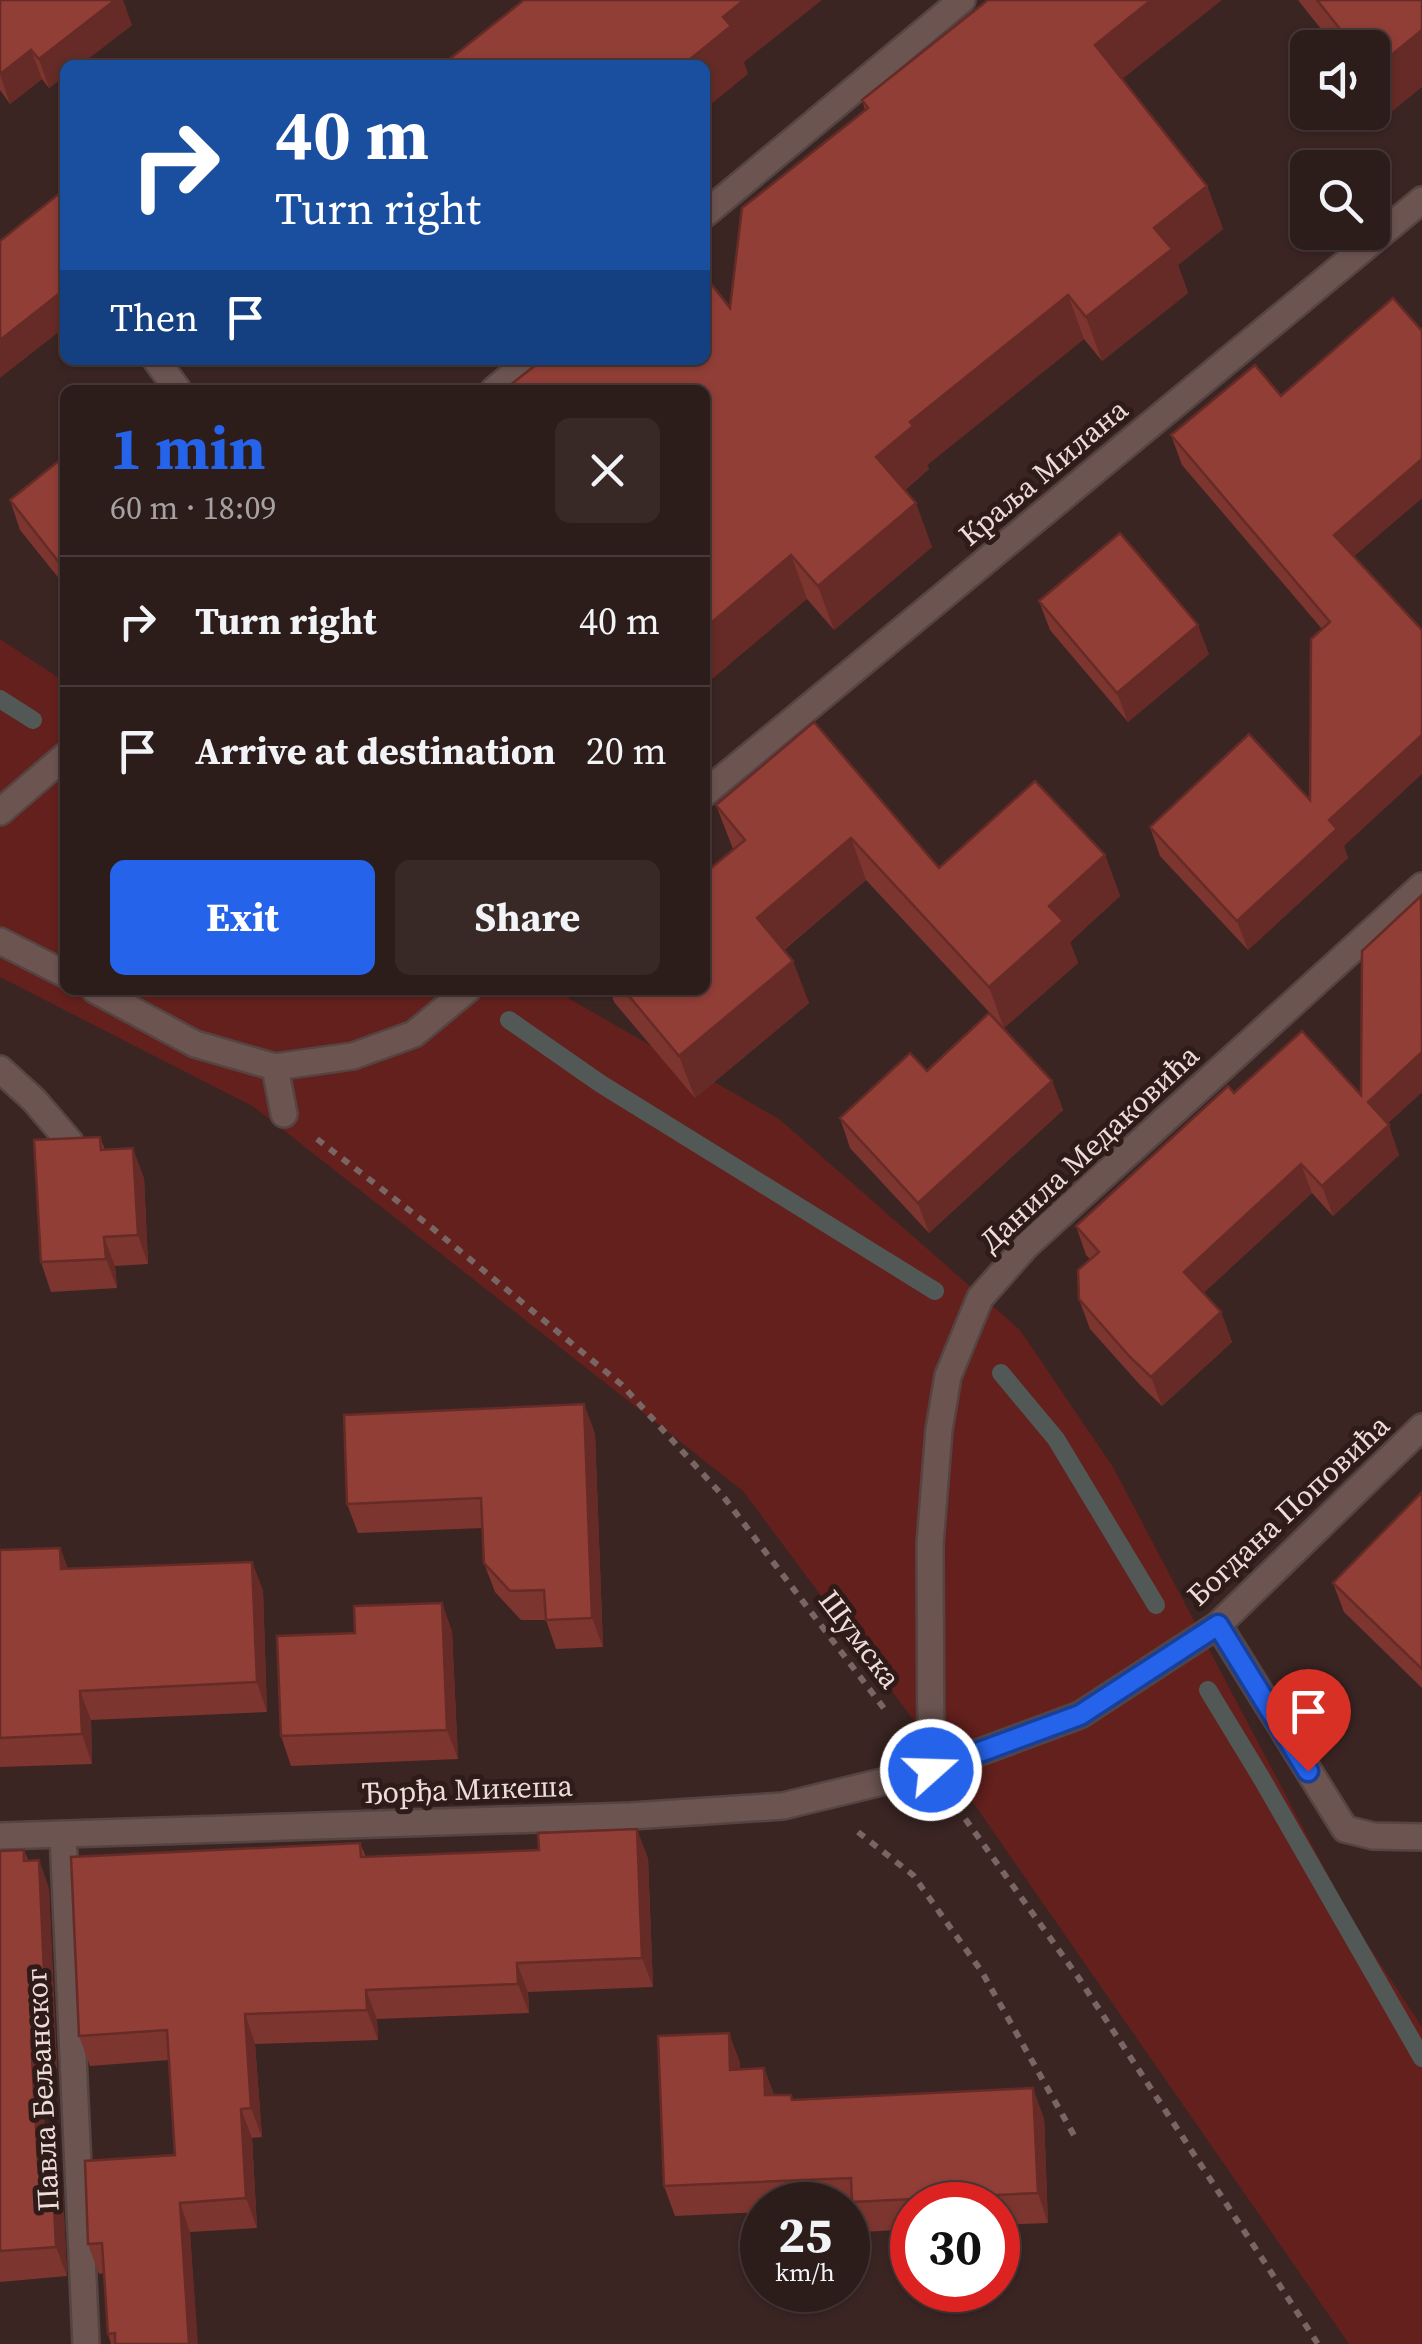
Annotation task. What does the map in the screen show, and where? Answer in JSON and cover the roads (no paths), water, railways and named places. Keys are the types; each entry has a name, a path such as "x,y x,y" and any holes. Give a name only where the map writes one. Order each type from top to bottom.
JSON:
{"street":[{"path":"710,210 962,0"},
{"name":"Краља Милана","path":"710,790 1422,200"},
{"path":"500,385 524,365"},
{"path":"0,812 60,760"},
{"name":"Данила Медаковића","path":"931,1770 930,1544 939,1430 948,1376 980,1298 1026,1246 1422,886"},
{"path":"0,941 60,971"},
{"path":"104,995 194,1044 275,1067 353,1056 414,1034 461,995"},
{"path":"275,1067 284,1114"},
{"path":"0,1068 70,1142"},
{"name":"Богдана Поповића","path":"931,1770 1080,1715 1218,1625 1422,1428"},
{"path":"1218,1625 1345,1829 1373,1836 1422,1837"},
{"name":"Ђорђа Микеша","path":"0,1836 632,1816 783,1806 931,1770"},
{"name":"Павла Бељанског","path":"63,1834 86,2344"}],"waterway":[{"path":"0,699 33,720"},
{"path":"509,1020 601,1084 935,1291"},
{"path":"1001,1373 1056,1439 1156,1605"},
{"path":"1208,1690 1422,2058"}]}
